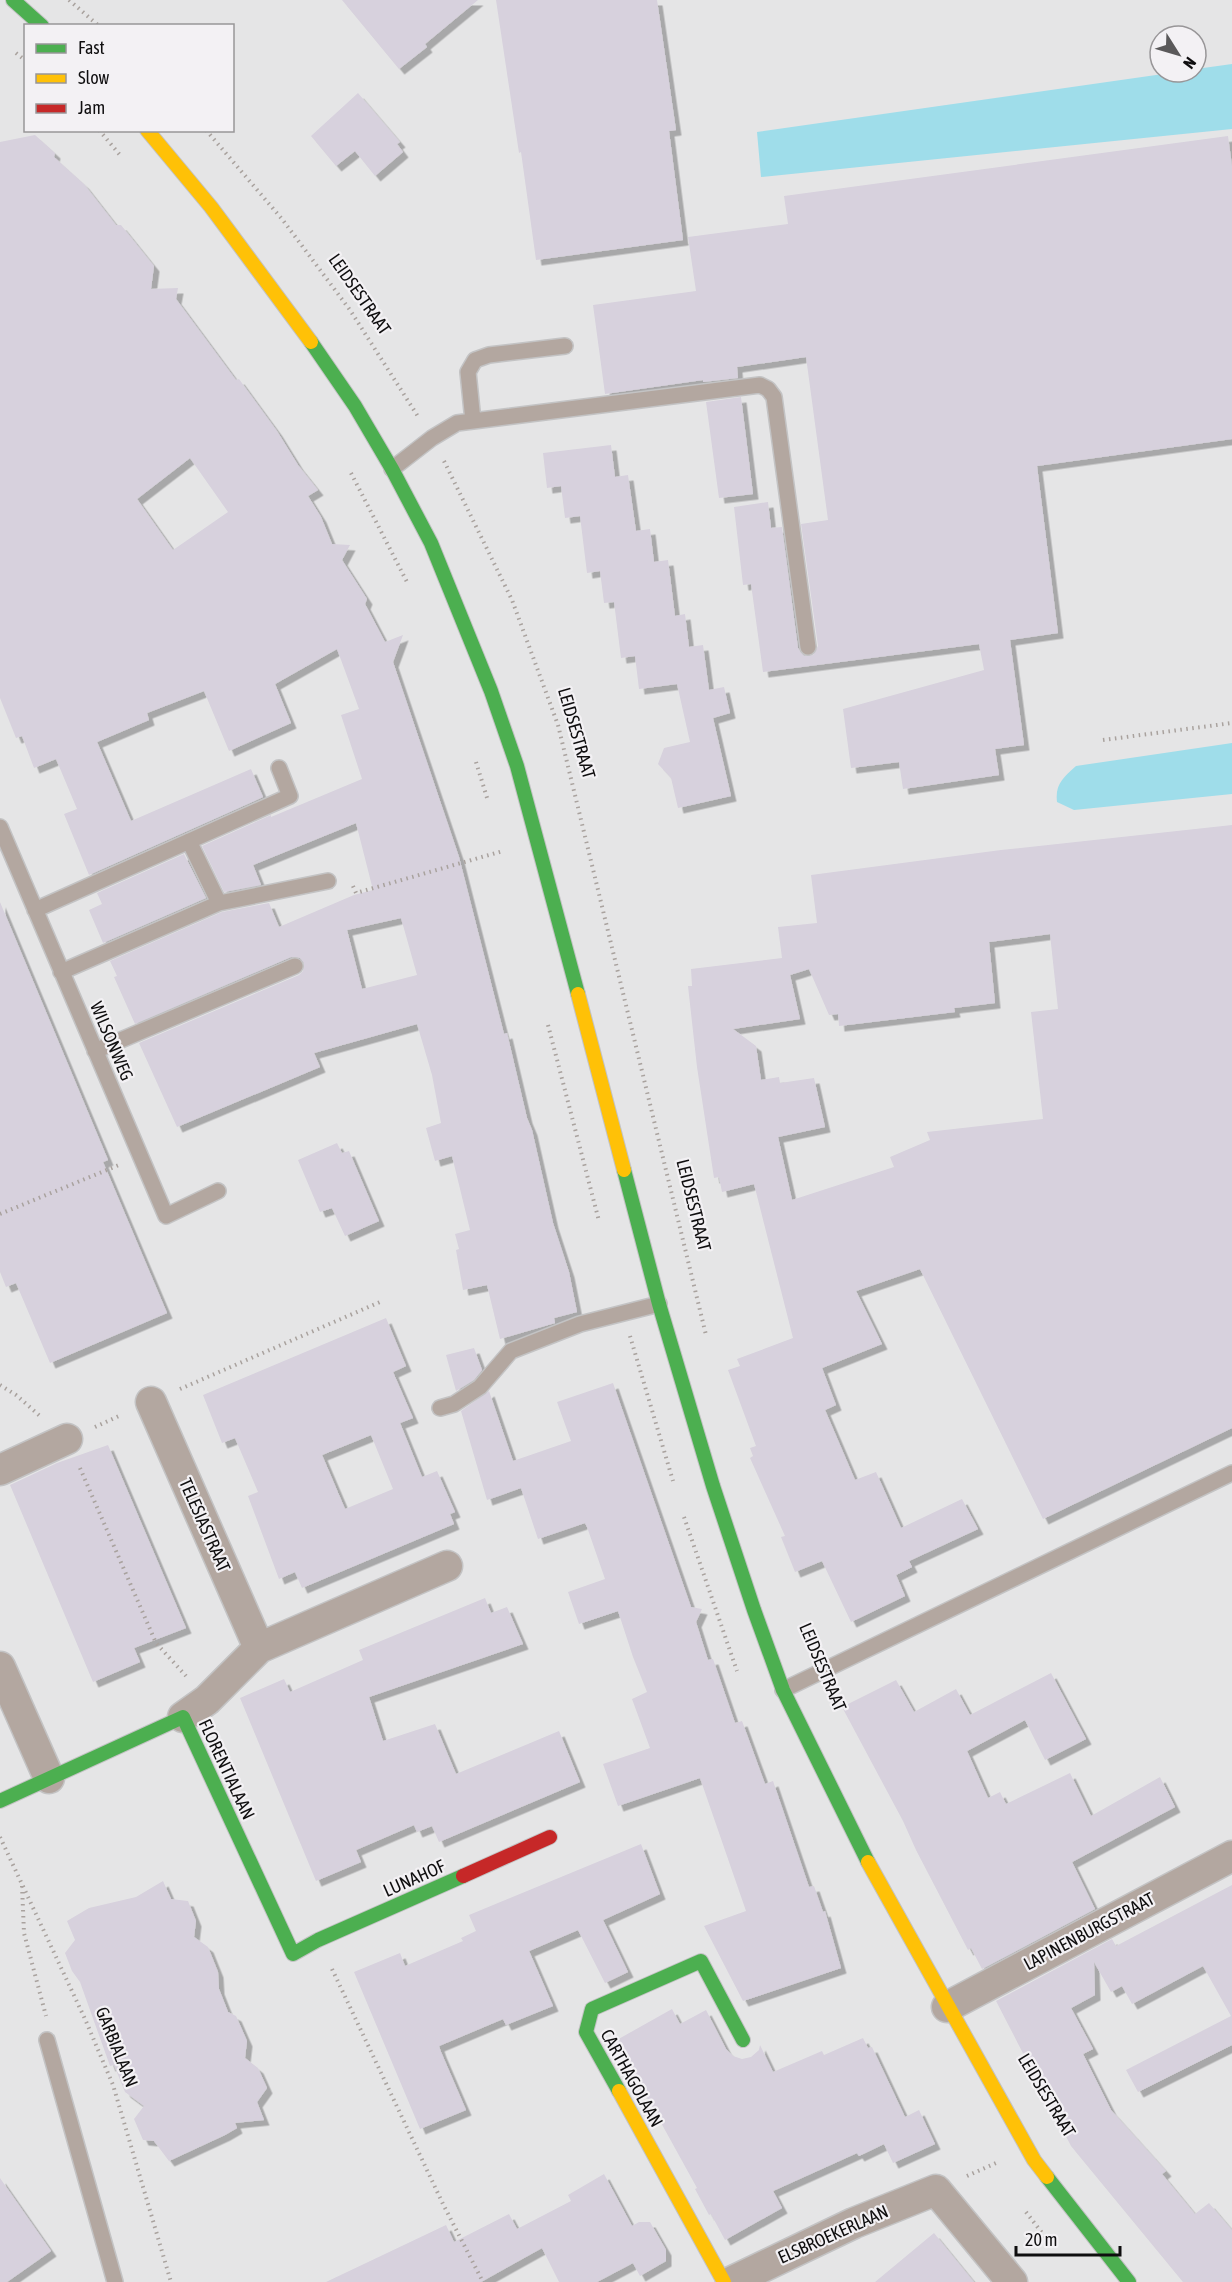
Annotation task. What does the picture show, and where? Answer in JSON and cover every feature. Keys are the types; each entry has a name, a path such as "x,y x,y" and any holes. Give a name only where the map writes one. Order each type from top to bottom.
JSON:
{"main road":[{"path":"12,0 40,24"},
{"path":"149,132 218,217 318,351 355,406 431,543 463,618 517,766 659,1304 713,1486 783,1690 841,1809 947,2007 1034,2160 1129,2282"},
{"name":"FLORENTIALAAN","path":"0,1801 183,1717 293,1954"},
{"name":"LUNAHOF","path":"293,1954 318,1940 550,1837"},
{"name":"CARTHAGOLAAN","path":"734,2281 586,2032 592,2009 701,1961 743,2040"}],"street":[{"name":"TELESIASTRAAT","path":"151,1402 259,1647"},
{"path":"0,1470 68,1439"},
{"path":"183,1717 207,1700 259,1647 447,1566"},
{"path":"0,1667 50,1778"},
{"name":"LAPINENBURGSTRAAT","path":"947,2007 1232,1856"},
{"name":"ELSBROEKERLAAN","path":"734,2281 854,2223 936,2190 1012,2282"}],"lane":[{"path":"473,421 468,372 476,360 489,355 564,346"},
{"path":"392,469 432,438 457,423 760,385 768,389 774,397 807,647"},
{"path":"35,910 290,796 279,768"},
{"name":"WILSONWEG","path":"0,827 166,1216 218,1191"},
{"path":"189,841 219,903"},
{"path":"61,972 219,903 328,881"},
{"path":"95,1051 295,966"},
{"path":"440,1408 454,1404 480,1387 511,1352 580,1324 659,1304"},
{"path":"783,1690 1232,1473"},
{"path":"47,2040 115,2282"}],"path":[{"path":"69,0 97,24"},
{"path":"101,132 124,160"},
{"name":"LEIDSESTRAAT","path":"208,132 282,219 350,310 432,438 512,600 558,725 706,1332 705,1342"},
{"path":"346,464 410,589"},
{"path":"1103,740 1232,723"},
{"path":"473,752 490,807"},
{"path":"328,881 350,875 356,893 503,851 500,840"},
{"path":"548,1025 566,1094"},
{"path":"0,1214 140,1156"},
{"path":"68,1439 380,1302"},
{"name":"GARBIALAAN","path":"0,1837 85,2019 113,2085 171,2282"},
{"path":"21,1884 24,1933 50,2029 47,2040"},
{"path":"443,2204 483,2282"}],"water":[{"path":"1232,64 1232,129 761,177 757,132 1148,76 1148,84 1208,84 1208,67"},
{"path":"1232,743 1232,794 1074,810 1057,802 1057,790 1061,782 1076,766"}],"building":[{"path":"342,0 478,0 425,44 427,47 399,69"},
{"path":"496,0 657,0 676,130 669,131 683,240 536,260"},
{"path":"358,93 400,142 397,144 403,152 375,176 355,151 336,166 311,136"},
{"path":"35,135 55,153 54,157 84,184 116,225 121,225 154,266 151,289 178,288 176,299 236,380 239,379 318,490 308,496 321,517 332,544 350,545 342,560 367,599 365,604 385,642 403,635 393,662 459,857 504,1034 507,1033 527,1118 532,1130 553,1223 569,1272 577,1312 554,1318 555,1323 500,1339 487,1285 463,1290 456,1250 459,1249 455,1234 470,1230 452,1156 435,1161 426,1128 441,1123 432,1075 417,1024 314,1053 320,1067 177,1127 139,1043 299,975 303,971 304,963 300,958 291,957 135,1024 114,977 117,976 110,961 222,912 269,903 279,927 354,895 373,890 356,823 253,865 261,885 224,892 202,846 271,815 271,817 362,779 341,715 359,709 337,649 275,684 291,723 229,751 204,691 147,713 149,720 97,742 131,821 251,769 263,797 89,875 64,814 77,809 56,759 34,768 22,736 16,738 0,698 0,142","holes":["190,458 228,512 173,550 137,499","401,918 417,975 362,989 347,930"]},
{"path":"1228,136 1232,166 1232,439 1037,466 1058,633 1010,640 1024,745 995,749 999,775 903,789 899,762 851,768 843,709 984,670 979,644 763,672 751,584 743,585 734,507 768,502 771,528 782,527 798,648 804,656 813,655 818,646 801,524 828,520 806,357 737,367 738,378 703,382 703,380 605,394 593,305 696,291 688,237 788,224 784,196"},
{"path":"741,397 753,494 719,498 706,402"},
{"path":"611,445 615,477 628,475 636,531 650,529 654,562 668,560 675,616 685,614 689,647 703,645 709,690 724,687 730,713 713,718 731,796 678,808 671,778 658,764 664,748 690,742 677,684 639,689 635,656 621,658 614,602 604,603 600,571 587,573 580,516 565,518 561,486 547,488 543,453"},
{"path":"1232,825 1232,1428 1043,1519 920,1269 856,1291 882,1344 822,1368 836,1405 825,1410 855,1480 876,1472 901,1528 962,1499 978,1529 909,1561 912,1567 896,1575 905,1596 851,1622 822,1561 795,1572 781,1537 785,1536 750,1458 753,1456 750,1448 756,1446 728,1370 740,1366 737,1359 793,1338 754,1184 722,1192 719,1177 714,1178 697,1067 688,986 692,986 691,969 782,958 778,927 817,923 811,875 1001,850","holes":["1050,934 1058,1009 1031,1012 1043,1119 927,1132 930,1140 890,1157 894,1167 792,1200 778,1137 825,1127 814,1078 780,1083 779,1077 761,1080 756,1046 733,1029 800,1019 790,975 809,969 829,1015 838,1014 839,1026 955,1012 954,1008 995,1003 989,942"]},
{"path":"184,854 206,898 103,943 89,910 102,904 97,893"},
{"path":"0,902 108,1160 103,1162 167,1313 50,1363 16,1283 6,1287 0,1272"},
{"path":"337,1143 342,1153 349,1151 379,1221 345,1236 332,1208 320,1212 298,1160"},
{"path":"386,1318 406,1366 393,1372 413,1418 400,1423 422,1477 437,1471 455,1512 450,1514 454,1524 302,1588 295,1572 279,1579 248,1496 258,1492 235,1438 222,1443 203,1395","holes":["371,1435 393,1489 345,1509 322,1455"]},
{"path":"474,1348 482,1370 474,1380 456,1391 446,1355"},
{"path":"613,1383 691,1607 702,1609 696,1622 708,1660 713,1659 735,1723 742,1721 765,1784 773,1781 809,1887 814,1886 823,1912 825,1911 841,1968 743,2001 704,1926 746,1911 700,1778 618,1806 603,1764 650,1748 632,1699 647,1692 618,1611 579,1624 568,1592 605,1579 587,1527 585,1523 538,1539 521,1488 487,1500 461,1411 489,1391 513,1461 571,1441 557,1402"},
{"path":"108,1445 186,1628 134,1648 140,1662 93,1682 10,1485 57,1463"},
{"path":"485,1598 491,1613 507,1607 523,1644 369,1697 383,1741 435,1724 456,1774 559,1731 580,1782 439,1842 432,1826 417,1832 414,1825 356,1850 361,1862 316,1881 240,1698 284,1679 290,1692 363,1660 359,1650"},
{"path":"1051,1673 1086,1739 1045,1760 1025,1720 967,1751 988,1798 1000,1792 1006,1804 1070,1773 1091,1816 1160,1777 1175,1807 1072,1862 1095,1909 982,1969 971,1948 968,1950 842,1707 896,1680 914,1712 956,1689 970,1715"},
{"path":"641,1844 660,1894 603,1920 628,1972 605,1983 578,1930 529,1951 553,2006 506,2025 503,2019 439,2046 466,2110 420,2129 354,1972 400,1953 405,1966 463,1941 461,1938 476,1931 469,1915"},
{"path":"163,1881 171,1899 188,1901 196,1921 194,1937 208,1947 218,1972 219,1989 228,2012 236,2016 247,2041 245,2058 258,2068 267,2088 257,2102 264,2120 235,2123 237,2128 225,2135 169,2161 154,2141 143,2140 134,2119 144,2106 125,2092 114,2065 110,2066 80,1982 72,1971 65,1953 75,1940 67,1921 89,1908 136,1897"},
{"path":"1232,1885 1232,2045 1138,2092 1126,2070 1231,2016 1203,1966 1132,2004 1122,1986 1111,1992 1094,1962 1095,1995 1071,2008 1093,2049 1083,2054 1111,2110 1166,2171 1162,2174 1195,2214 1209,2203 1232,2230 1232,2282 1183,2282 1071,2146 996,2001 1112,1939 1116,1946"},
{"path":"672,2009 680,2024 706,2010 726,2049 733,2056 742,2059 751,2057 759,2050 760,2045 773,2072 822,2051 824,2055 863,2038 868,2048 872,2047 905,2117 919,2110 935,2144 893,2163 884,2144 859,2156 857,2153 773,2191 782,2208 725,2240 711,2214 709,2215 695,2189 697,2188 644,2092 642,2093 627,2068 629,2067 615,2041"},
{"path":"604,2174 632,2226 639,2222 650,2222 666,2250 666,2261 640,2276 633,2263 597,2282 559,2282 542,2248 481,2282 326,2282 446,2225 454,2242 509,2214 517,2229 571,2201 568,2195"},
{"path":"0,2178 51,2251 7,2282 0,2282"},
{"path":"934,2233 974,2282 875,2282"}],"traffic: fast":[{"path":"13,0 40,24"},
{"path":"311,342 355,406 431,543 491,691 517,766 578,994"},
{"path":"624,1170 659,1304 713,1486 754,1610 783,1690 868,1862"},
{"path":"0,1801 183,1717 293,1954 318,1940 463,1876"},
{"path":"619,2091 586,2032 592,2009 701,1961 743,2040"},
{"path":"1047,2177 1129,2282"}],"traffic: slow":[{"path":"149,132 211,207 311,342"},
{"path":"578,994 624,1170"},
{"path":"868,1862 1034,2160 1047,2177"},
{"path":"619,2091 724,2282"}],"traffic: jam":[{"path":"463,1876 550,1837"}]}
